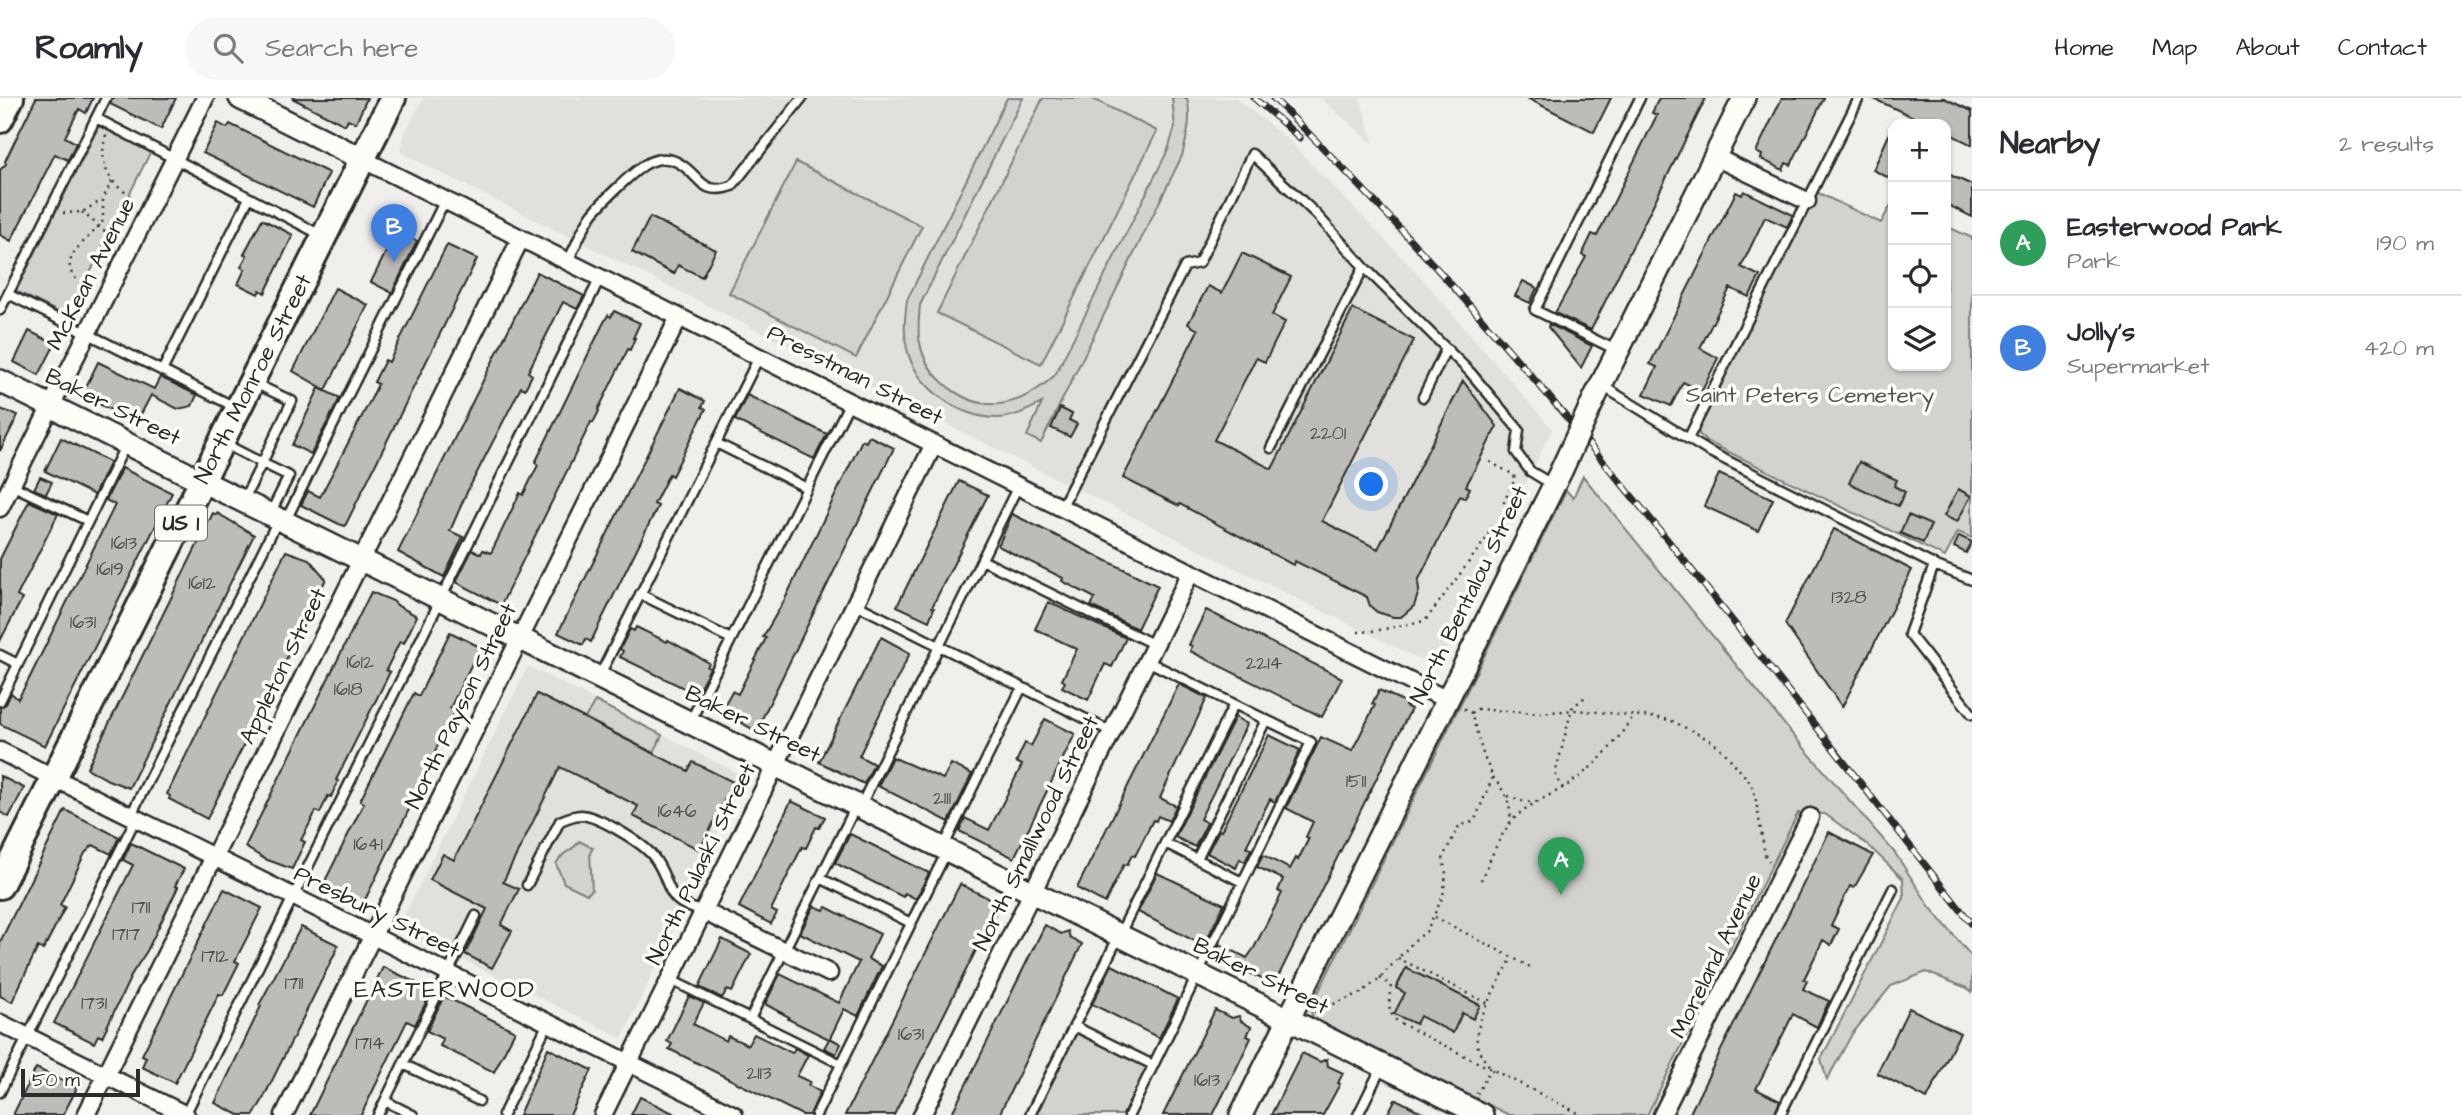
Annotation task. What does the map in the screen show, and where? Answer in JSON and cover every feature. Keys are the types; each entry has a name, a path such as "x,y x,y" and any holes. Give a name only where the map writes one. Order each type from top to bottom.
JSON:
{"main road":[{"path":"0,120 11,98"},
{"name":"North Monroe Street","path":"0,886 393,98"}],"street":[{"name":"McKean Avenue","path":"0,508 205,98"},
{"name":"Presstman Street","path":"240,98 1454,703"},
{"name":"North Bentalou Street","path":"1241,1115 1454,703 1598,391 1744,98"},
{"path":"1715,157 1807,201"},
{"name":"Appleton Street","path":"86,1115 521,238"},
{"name":"North Payson Street","path":"284,1115 679,317"},
{"name":"Baker Street","path":"0,381 1382,1066 1475,1108"},
{"name":"North Pulaski Street","path":"603,1115 934,444"},
{"name":"North Smallwood Street","path":"922,1115 1191,572"},
{"name":"Presbury Street","path":"0,751 734,1115"},
{"name":"Moreland Avenue","path":"1662,1115 1810,817"},
{"path":"704,911 829,973"},
{"path":"0,1023 185,1115"}],"lane":[{"path":"0,310 106,98"},
{"path":"568,261 592,214 640,167 663,159 682,165 710,189 719,191 732,186 742,177 802,98"},
{"path":"1618,351 1535,310 1640,98"},
{"path":"1688,439 1859,98"},
{"path":"96,118 324,236"},
{"path":"1061,508 1185,266 1199,263 1252,154 1316,214 1364,267 1470,372 1519,430 1516,452 1530,471 1557,478"},
{"path":"162,371 249,198"},
{"path":"0,1092 278,518 445,200"},
{"path":"1270,448 1364,267"},
{"path":"185,1115 600,278"},
{"path":"8,294 238,409"},
{"path":"1423,397 1446,349"},
{"path":"599,677 759,357"},
{"path":"243,501 292,401 251,381"},
{"path":"1598,391 1707,451 1934,565 1972,580"},
{"path":"690,722 850,402"},
{"path":"222,442 289,476 278,518"},
{"path":"0,701 126,443"},
{"path":"716,443 807,488"},
{"path":"11,485 88,521"},
{"path":"750,1019 1018,486"},
{"path":"982,560 1155,645"},
{"path":"1934,565 1909,634 1972,714"},
{"path":"640,594 731,639"},
{"path":"855,604 1112,732"},
{"path":"0,655 18,664"},
{"path":"1129,1115 1311,742 1147,661"},
{"path":"816,1115 911,923 1022,687"},
{"path":"1030,1115 1234,704"},
{"path":"1197,859 1266,720"},
{"path":"527,885 561,821 568,817 589,816 642,845 659,865 667,886 679,903 687,908 704,911"},
{"path":"1165,843 1242,882"},
{"path":"820,878 911,923"},
{"path":"1780,1115 1893,889"},
{"path":"378,1115 476,916"},
{"path":"669,979 841,1064"},
{"path":"503,1115 548,1023"},
{"path":"1074,1026 1153,1065"},
{"path":"403,1064 480,1101"},
{"path":"1358,1115 1382,1066"},
{"path":"385,1101 414,1115"}],"path":[{"path":"108,125 102,157 107,174 132,197"},
{"path":"49,211 82,212 93,208 103,199 112,181"},
{"path":"87,288 74,280 71,273 72,261 75,250 83,239 103,221 103,199"},
{"path":"82,212 112,237"},
{"path":"1490,462 1514,475 1515,479 1502,506"},
{"path":"1358,632 1425,621 1486,539 1493,524"},
{"path":"1563,788 1556,778 1556,771 1572,710 1585,696"},
{"path":"1454,703 1471,713 1484,757 1493,777 1507,796 1510,823"},
{"path":"1471,713 1477,709 1539,713 1572,710 1670,720 1713,742 1750,782 1755,795 1765,855 1783,871"},
{"path":"1481,880 1510,823 1521,812 1563,788 1596,764 1618,739 1633,716"},
{"path":"1314,1012 1361,993 1426,932 1443,896 1446,874 1443,857 1460,826 1472,822 1476,817 1493,777"},
{"path":"1507,796 1525,802 1539,801"},
{"path":"1435,917 1534,969"},
{"path":"1397,958 1489,1004"},
{"path":"1495,1073 1480,1053 1476,1041 1480,1021 1512,958"},
{"path":"1380,978 1391,985 1388,1008 1391,1016 1398,1022 1582,1115"},
{"path":"1475,1108 1490,1070"}],"shaded area":[{"path":"423,98 1236,98 1287,139 1419,275 1552,429 1437,668 401,153 404,135"},
{"path":"1320,98 1360,98 1374,144"},
{"path":"528,666 745,777 622,1038 398,928"}],"green space":[{"path":"1007,98 1023,98 920,305 919,319 919,338 924,356 938,378 960,395 986,404 1007,403 1022,398 1055,375 1168,150 1175,127 1172,98 1187,98 1189,113 1182,156 1041,443 1027,436 1042,403 1002,418 982,416 954,406 919,376 912,363 905,337 907,300"},
{"path":"1043,98 1091,98 1157,131 1041,364 937,313"},
{"path":"99,126 151,151 68,317 16,291"},
{"path":"796,162 922,226 856,358 729,293"},
{"name":"Saint Peters Cemetery","path":"1812,190 1881,223 1888,210 1888,371 1951,371 1951,228 1972,238 1972,538 1958,532 1945,557 1706,441 1699,434 1699,426"},
{"path":"1583,476 1793,735 1895,853 1930,907 1972,957 1972,992 1926,972 1891,986 1852,1034 1827,1080 1821,1059 1904,898 1903,879 1869,846 1825,814 1798,813 1647,1115 1509,1115 1313,1018 1310,1009 1566,490 1573,498"},
{"path":"595,701 662,735 654,753 585,718"},
{"path":"579,841 593,848 590,853 592,890 587,894 564,883 556,864"},
{"path":"1074,1031 1147,1067 1123,1115 1033,1115"}],"building":[{"path":"36,98 93,98 86,113 79,109 65,137 76,143 68,160 55,154 11,241 0,235 0,170 6,164 5,161"},
{"path":"112,98 176,98 161,129 110,104"},
{"path":"292,98 367,98 356,123 348,119 345,125"},
{"path":"1527,98 1611,98 1594,132"},
{"path":"1659,98 1706,98 1591,330 1555,313 1586,257 1582,255 1592,234 1597,236 1657,115 1652,113"},
{"path":"1782,98 1824,98 1791,165 1786,163 1783,170 1761,159 1762,155 1756,152"},
{"path":"1872,98 1944,98 1972,111 1972,145 1951,134 1951,119 1917,119"},
{"path":"218,123 227,128 230,124 329,173 313,207 203,153"},
{"path":"1888,137 1888,178 1873,170"},
{"path":"1951,175 1972,185 1972,217 1951,206"},
{"path":"1744,191 1793,215 1787,227 1765,217 1741,267 1760,276 1749,297 1730,288 1700,348 1718,358 1702,391 1683,382 1671,406 1644,394 1657,367 1650,364 1736,192 1742,195"},
{"path":"650,217 716,250 702,277 678,265 674,274 632,252"},
{"path":"262,219 293,235 265,293 260,290 258,294 238,284 245,269 241,267 247,255 244,254"},
{"path":"397,230 417,241 392,293 371,282"},
{"path":"447,245 477,259 345,526 339,524 301,505 308,491 320,497 372,397 378,384 374,382 385,360 389,362"},
{"path":"1242,253 1291,277 1272,315 1285,322 1265,362 1256,358 1214,440 1272,469 1353,309 1414,340 1322,521 1378,549 1463,381 1497,426 1466,486 1470,488 1465,498 1460,496 1418,581 1419,591 1414,606 1401,617 1377,612 1370,606 1367,597 1295,561 1293,565 1180,504 1179,506 1123,478 1198,330 1188,324 1208,286 1222,293"},
{"path":"537,272 584,296 577,309 563,302 528,372 532,375 525,389 521,387 466,494 450,531 463,537 444,577 398,552"},
{"path":"1523,281 1537,288 1530,303 1515,296"},
{"path":"335,288 368,305 326,390 293,371"},
{"path":"614,311 640,323 635,338 501,605 456,582 472,550 481,554 483,550 491,553 520,493 523,495 538,465 535,463 602,326 608,315 611,317"},
{"path":"1549,324 1592,346 1581,368 1548,327"},
{"path":"29,331 55,344 39,375 14,362"},
{"path":"98,362 154,389 160,377 197,395 192,406 178,409 151,395 137,422 132,421 82,395"},
{"path":"319,388 340,398 311,454 292,445"},
{"path":"680,388 705,401 702,407 706,409 672,476 669,474 654,504 658,506 591,642 586,639 583,645 558,633"},
{"path":"747,395 827,434 814,459 735,420"},
{"path":"1060,408 1072,414 1069,420 1077,424 1070,437 1051,428"},
{"path":"0,409 18,415 0,451"},
{"path":"869,436 894,448 756,731 721,711 732,691 738,694 766,638 763,637 785,599 862,440 866,442"},
{"path":"61,438 110,462 94,495 45,471"},
{"path":"1859,462 1897,480 1894,486 1905,492 1898,506 1849,483"},
{"path":"122,468 172,493 45,746 0,724 0,707 6,704 11,693 18,699 28,681 115,505 106,500"},
{"path":"1719,474 1773,499 1758,531 1704,506"},
{"path":"40,477 52,482 46,494 34,489"},
{"path":"959,481 988,495 932,607 934,608 929,621 897,606"},
{"path":"1958,489 1971,496 1957,522 1944,516"},
{"path":"29,501 58,514 17,596 22,599 0,641 0,559"},
{"path":"213,513 254,535 129,788 87,768"},
{"path":"1012,514 1158,586 1137,629 1091,606 1095,598 1062,581 1063,578 998,546"},
{"path":"1908,515 1931,525 1923,543 1900,533"},
{"path":"1834,529 1912,570 1842,707 1785,624"},
{"path":"1959,536 1972,542 1966,553 1954,547"},
{"path":"286,551 309,559 326,579 207,819 169,799 167,794"},
{"path":"371,592 393,601 417,616 404,643 400,641 386,670 390,672 336,780 338,781 331,797 328,796 320,813 316,811 301,840 305,842 292,869 265,859 245,847"},
{"path":"1048,602 1126,638 1112,667 1105,664 1088,700 1062,687 1065,682 1062,680 1077,649 1035,629"},
{"path":"1206,610 1342,678 1322,717 1190,651 1192,646 1189,645"},
{"path":"636,627 667,642 668,640 709,663 707,667 710,668 696,694 620,657 623,651 620,649 630,629 634,631"},
{"path":"450,632 480,647 450,708 455,711 435,751 437,752 363,904 323,885 364,803 360,801 414,693 419,696"},
{"path":"881,637 910,653 859,756 874,764 864,784 819,762"},
{"path":"1179,684 1207,698 1160,798 1176,806 1169,821 1158,816 1156,821 1153,820 1135,856 1132,855 1127,865 1124,864 1105,903 1077,888"},
{"path":"1379,690 1407,703 1405,706 1411,709 1274,985 1214,956 1220,944 1247,958 1254,948 1282,893 1278,891 1283,879 1257,867 1263,855 1290,869 1296,858 1298,860 1309,838 1306,837 1313,822 1286,808 1321,737 1352,751 1375,705 1372,704"},
{"path":"537,694 688,771 693,762 733,782 700,850 633,816 638,806 560,767 503,882 519,889 501,925 512,931 492,968 465,954 487,909 430,880 443,854 454,860"},
{"path":"1235,717 1247,724 1200,819 1207,823 1195,847 1175,837"},
{"path":"1045,719 1075,734 1014,858 959,831 965,818 989,830 1022,765 1016,762 1025,743 1031,746"},
{"path":"1269,735 1300,750 1275,802 1270,799 1246,847 1251,849 1245,862 1240,859 1236,868 1207,853 1219,830 1221,831"},
{"path":"892,757 943,779 951,764 972,774 949,822 878,786"},
{"path":"0,776 24,788 9,817 0,812"},
{"path":"791,801 825,817 819,828 816,827 806,848 802,847 771,910 777,913 771,924 739,907"},
{"path":"65,810 119,837 111,854 93,845 85,853 60,905 65,907 43,950 38,947 12,1002 0,996 0,942"},
{"path":"1829,832 1873,855 1854,888 1850,886 1831,925 1839,929 1831,945 1823,940 1804,979 1807,981 1803,989 1829,1001 1817,1027 1793,1014 1756,1089 1780,1101 1774,1115 1689,1115"},
{"path":"850,834 929,873 916,899 905,893 903,897 835,863"},
{"path":"131,843 184,869 147,951 133,972 102,1037 98,1035 94,1043 54,1023 133,865 123,860"},
{"path":"1157,873 1224,904 1204,946 1138,912"},
{"path":"960,884 994,901 996,911 894,1115 845,1115"},
{"path":"224,889 262,908 235,961 239,963 223,995 219,994 175,1083 142,1067 146,1057 142,1055"},
{"path":"814,906 824,910 826,907 880,934 868,959 882,966 858,1016 844,1009 830,1038 841,1044 836,1054 824,1048 829,1039 788,1019 789,1017 765,1004 780,974 839,1003 859,962 800,933"},
{"path":"1045,925 1061,934 1068,931 1070,938 1082,944 999,1115 951,1115"},
{"path":"301,927 338,945 254,1115 239,1115 215,1103 261,1006 259,1005"},
{"path":"722,939 751,954 732,992 727,990 722,998 699,987"},
{"path":"1112,965 1178,999 1159,1038 1092,1004"},
{"path":"383,967 432,990 415,1025 407,1021 361,1115 310,1115"},
{"path":"1406,968 1480,1005 1473,1019 1462,1013 1453,1033 1420,1016 1416,1024 1394,1014 1405,993 1396,988"},
{"path":"444,996 515,1031 494,1072 440,1046 443,1039 427,1031"},
{"path":"689,996 704,1003 693,1024 726,1041 728,1036 748,1045 754,1034 792,1053 795,1048 808,1055 797,1076 810,1082 808,1085 820,1092 810,1115 802,1115 669,1049 672,1044 667,1041"},
{"path":"1909,1008 1960,1033 1927,1099 1877,1073"},
{"path":"1215,1010 1232,1018 1239,1016 1241,1021 1251,1027 1247,1036 1251,1038 1237,1067 1213,1115 1163,1115"},
{"path":"548,1048 592,1070 570,1115 519,1115"},
{"path":"1302,1053 1320,1062 1327,1059 1328,1066 1343,1073 1338,1083 1340,1084 1323,1115 1271,1115"},
{"path":"36,1068 75,1087 76,1090 63,1115 13,1115"},
{"path":"640,1097 677,1115 631,1115"},
{"path":"1395,1100 1398,1100 1427,1115 1387,1115"}],"railway":[{"path":"1254,98 1300,138"},
{"path":"1273,98 1368,194 1548,396 1720,605 1972,924"}],"place":[{"name":"Jolly’s","path":"394,262"},
{"name":"Easterwood Park","path":"1561,895"}],"district":[{"name":"EASTERWOOD","path":"445,990"}]}
